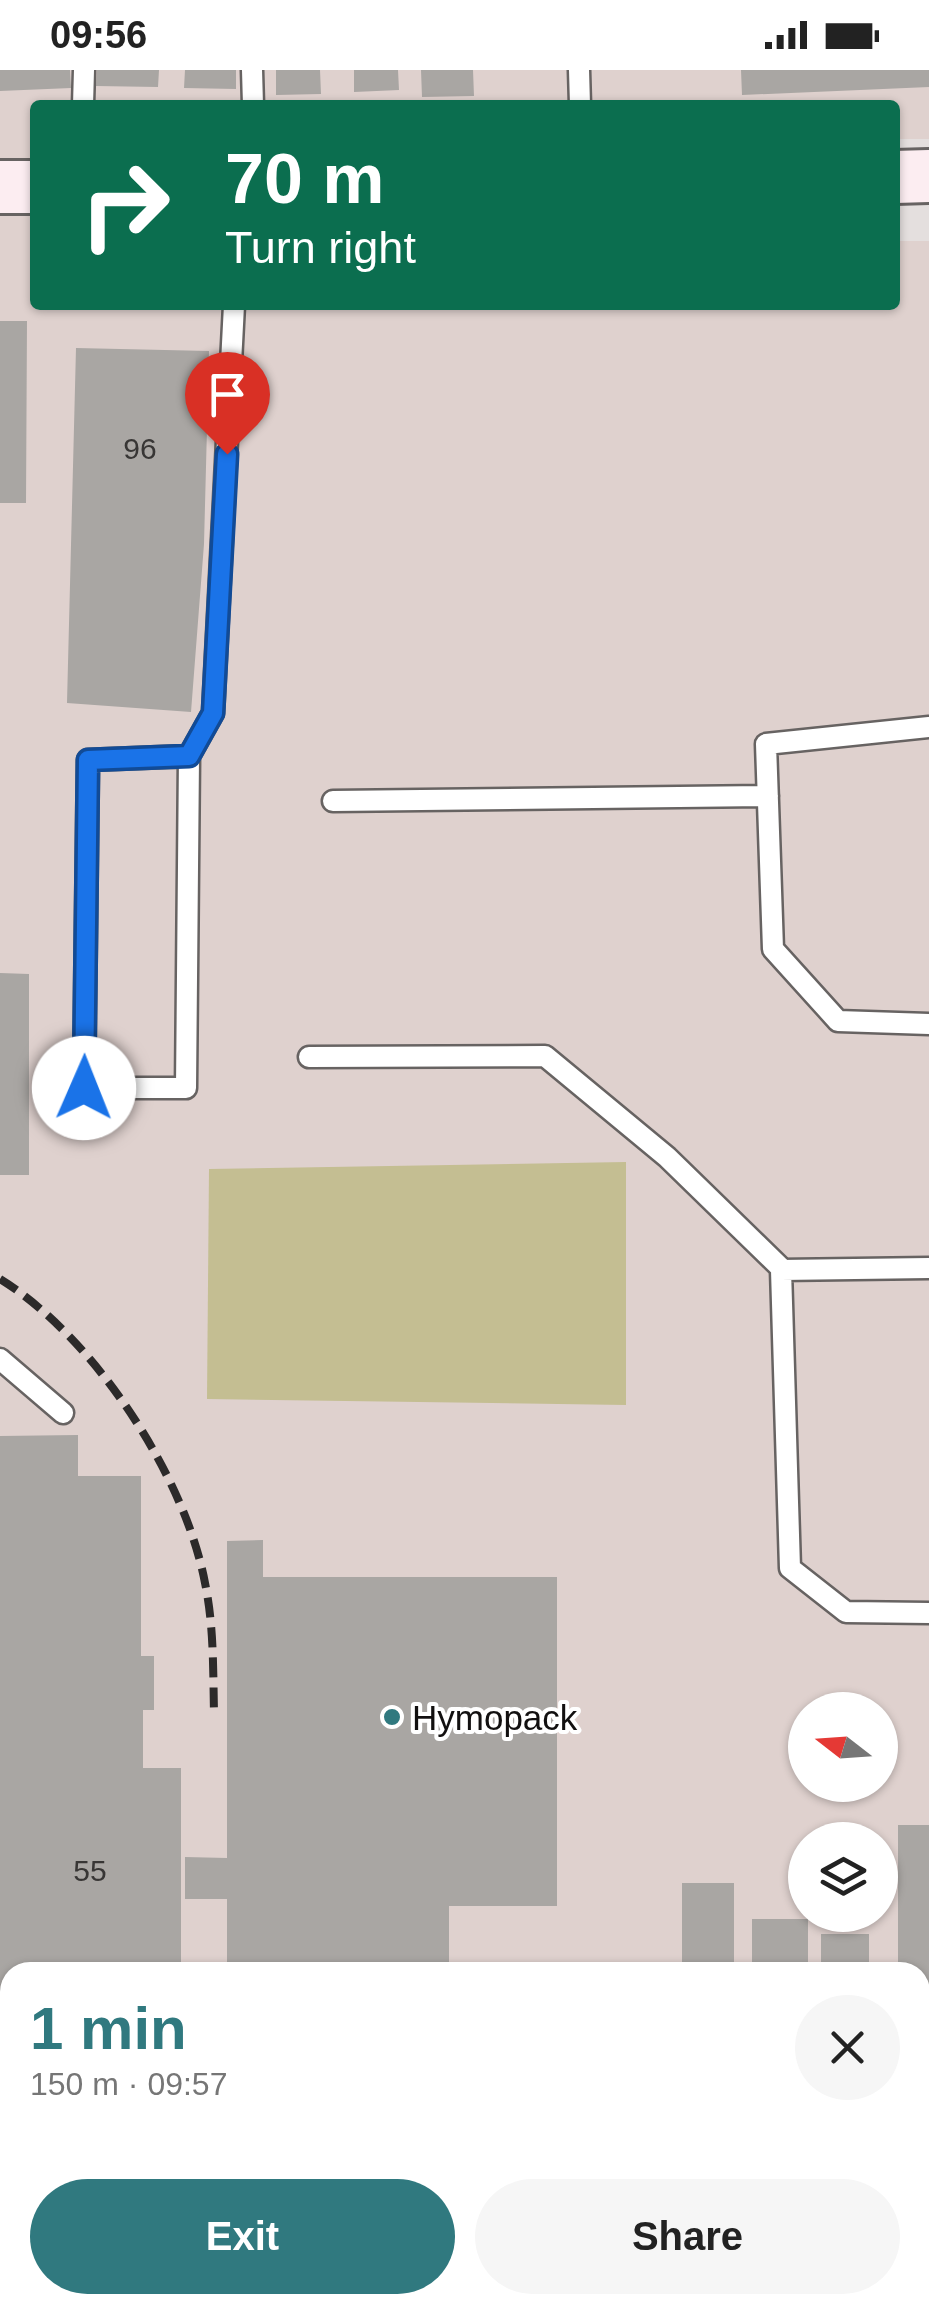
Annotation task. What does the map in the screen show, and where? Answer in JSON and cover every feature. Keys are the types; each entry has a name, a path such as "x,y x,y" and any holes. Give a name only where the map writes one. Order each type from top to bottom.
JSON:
{"street":[{"path":"900,177 929,176"},
{"path":"0,187 30,187"}],"lane":[{"path":"84,70 84,100"},
{"path":"252,70 252,100"},
{"path":"579,70 580,100"},
{"path":"189,756 88,760 84,1088 186,1088 189,756 213,713 234,310"},
{"path":"929,727 766,744 773,948 838,1021 929,1024"},
{"path":"332,801 768,796"},
{"path":"308,1057 545,1056 667,1157 783,1270 790,1568 846,1612 929,1613"},
{"path":"783,1270 929,1268"},
{"path":"0,1359 63,1413"}],"shaded area":[{"path":"0,70 929,70 929,139 900,139 900,100 30,100 30,310 900,310 900,241 929,241 929,1962 0,1962"},
{"path":"626,1162 626,1405 207,1399 209,1169"}],"building":[{"path":"0,70 70,70 71,88 0,91"},
{"path":"97,70 159,70 158,87 96,86"},
{"path":"185,70 236,70 236,89 184,88"},
{"path":"276,70 320,70 321,94 276,95"},
{"path":"354,70 398,70 399,90 354,92"},
{"path":"421,70 473,70 474,96 422,97"},
{"path":"741,70 929,70 929,87 742,95"},
{"path":"0,321 27,321 26,503 0,503"},
{"path":"76,348 209,351 204,544 191,712 67,703"},
{"path":"0,973 29,974 29,1175 0,1175"},
{"path":"78,1435 78,1476 141,1476 141,1656 154,1656 154,1710 143,1710 143,1768 181,1768 181,1962 0,1962 0,1436"},
{"name":"Hymopack","path":"263,1540 263,1577 557,1577 557,1906 449,1906 449,1962 227,1962 227,1899 185,1899 185,1857 227,1858 227,1541"},
{"path":"898,1825 929,1825 929,1962 898,1962"},
{"path":"682,1883 734,1883 734,1962 682,1962"},
{"path":"752,1919 788,1919 788,1932 808,1932 808,1962 752,1962"},
{"path":"821,1934 869,1934 869,1962 821,1962"}],"railway":[{"path":"0,1279 35,1304 101,1372 156,1455 178,1499 208,1599 214,1713"}],"place":[{"name":"Hymopack","path":"392,1717"}],"route":[{"path":"84,1088 88,760 189,756 213,713 227,454"}]}
